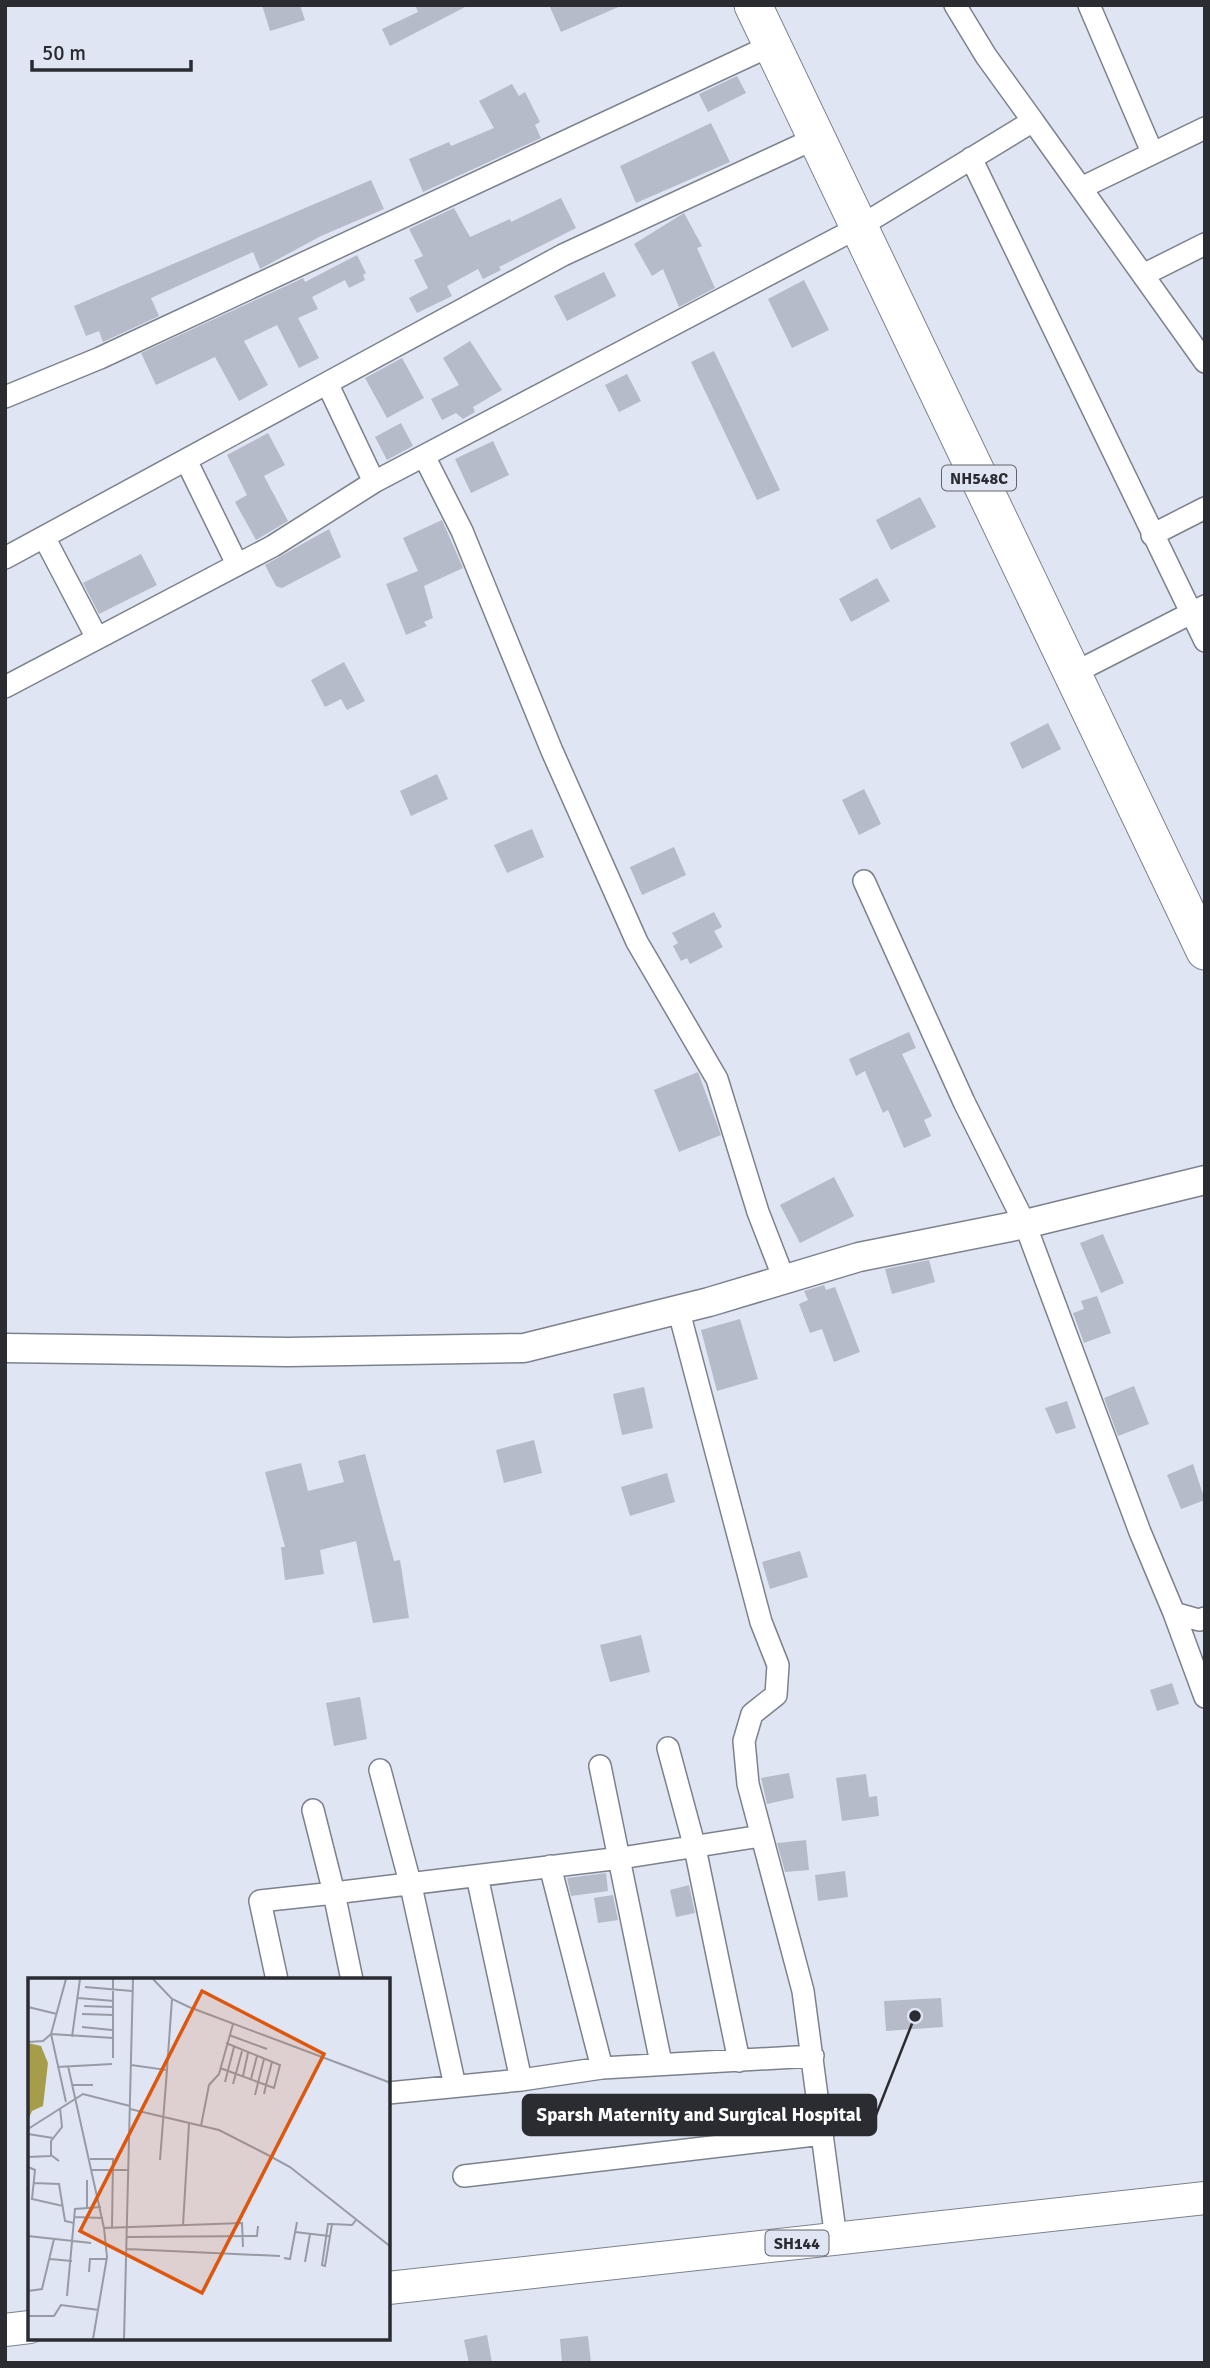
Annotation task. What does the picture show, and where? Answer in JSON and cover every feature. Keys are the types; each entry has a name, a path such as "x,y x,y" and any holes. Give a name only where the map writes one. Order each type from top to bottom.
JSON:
{"highway":[{"name":"NH548C","path":"753,5 1205,951"}],"main road":[{"name":"SH144","path":"390,2288 1205,2199"},
{"path":"5,2330 28,2327"}],"street":[{"path":"955,5 986,57 1205,362"},
{"path":"1089,5 1152,152"},
{"path":"5,397 100,358 772,45"},
{"path":"5,687 273,545 374,482 859,227 1033,121"},
{"path":"1081,188 1205,128"},
{"path":"5,558 563,255 816,138"},
{"path":"971,158 1152,535 1197,610 1205,641"},
{"path":"1143,275 1205,244"},
{"path":"327,383 374,482"},
{"path":"424,456 462,531 552,751 637,942 717,1079 758,1212 784,1279"},
{"path":"186,460 237,564"},
{"path":"1152,535 1205,508"},
{"path":"44,537 97,638"},
{"path":"1072,674 1197,610"},
{"path":"864,881 964,1102 1025,1224 1135,1519 1205,1697"},
{"path":"5,1348 288,1352 524,1348 859,1257 1025,1224 1205,1180"},
{"path":"678,1308 761,1622 778,1665 776,1695 752,1714 744,1741 748,1784 803,1991 836,2239"},
{"path":"1174,1613 1199,1620 1205,1618"},
{"path":"668,1748 695,1848 739,2062"},
{"path":"600,1766 661,2063"},
{"path":"380,1770 411,1886 455,2086"},
{"path":"313,1810 352,1978"},
{"path":"277,1978 260,1901 411,1886 695,1848 761,1836"},
{"path":"550,1866 602,2068"},
{"path":"477,1876 521,2080"},
{"path":"390,2093 521,2080 602,2068 813,2056"},
{"path":"464,2176 823,2134"}],"building":[{"path":"262,5 300,5 305,20 270,31"},
{"path":"415,5 469,5 390,46 382,29 418,12"},
{"path":"549,5 623,5 561,32"},
{"path":"737,76 746,93 708,112 699,94"},
{"path":"512,84 519,96 525,92 540,122 535,125 541,138 423,192 409,159 449,142 451,146 494,128 479,101"},
{"path":"711,123 730,162 636,203 620,166"},
{"path":"371,180 384,209 321,236 260,269 253,252 151,298 159,316 103,342 99,331 86,336 74,306"},
{"path":"561,198 576,228 499,267 501,270 483,279 478,269 447,286 452,296 417,313 409,298 428,288 414,260 423,256 409,229 454,208 470,237 510,219 511,222"},
{"path":"684,213 702,246 697,248 715,288 679,307 663,269 652,276 634,244"},
{"path":"357,255 366,273 363,275 365,280 349,288 345,280 312,297 318,309 298,318 319,358 299,368 277,325 244,341 268,385 239,401 215,357 156,385 141,353 303,278 305,282"},
{"path":"604,272 616,296 567,321 554,296"},
{"path":"804,280 829,330 792,348 768,299"},
{"path":"470,341 502,390 473,407 475,412 463,419 456,413 442,420 431,399 459,385 443,358"},
{"path":"714,351 780,490 757,500 691,362"},
{"path":"402,358 424,398 387,418 365,378"},
{"path":"627,374 641,401 619,412 605,385"},
{"path":"401,423 413,446 387,460 375,437"},
{"path":"268,433 285,465 264,476 288,521 256,540 235,502 247,495 227,455"},
{"path":"493,441 509,475 471,493 455,459"},
{"path":"920,497 936,527 891,550 876,520"},
{"path":"442,520 463,568 424,586 433,618 424,622 427,626 406,635 386,584 418,571 403,538"},
{"path":"329,529 341,557 282,588 276,586 265,565"},
{"path":"141,554 157,585 99,614 83,583"},
{"path":"877,578 890,601 851,622 839,599"},
{"path":"344,662 365,701 347,710 341,699 325,707 311,680"},
{"path":"1048,723 1061,749 1022,769 1010,743"},
{"path":"437,774 448,799 411,816 400,791"},
{"path":"864,789 881,824 859,835 842,800"},
{"path":"532,829 544,857 507,873 494,845"},
{"path":"674,847 686,875 642,895 630,867"},
{"path":"714,912 722,927 714,931 723,947 690,964 687,958 681,961 673,946 678,943 672,933"},
{"path":"909,1032 916,1048 902,1054 932,1116 924,1120 931,1136 904,1148 888,1110 883,1113 865,1071 856,1076 849,1059"},
{"path":"698,1072 721,1135 679,1152 654,1090"},
{"path":"834,1177 854,1216 800,1243 780,1205"},
{"path":"1103,1234 1124,1283 1101,1293 1080,1243"},
{"path":"929,1260 935,1282 892,1294 885,1269"},
{"path":"824,1285 826,1290 835,1287 860,1352 834,1362 822,1329 810,1333 799,1304 808,1300 804,1291"},
{"path":"1097,1296 1111,1333 1084,1343 1073,1313 1084,1309 1081,1301"},
{"path":"740,1319 758,1379 717,1391 701,1330"},
{"path":"1134,1386 1149,1424 1118,1436 1104,1398"},
{"path":"644,1387 653,1428 622,1435 613,1394"},
{"path":"1067,1401 1076,1428 1056,1434 1045,1408"},
{"path":"534,1440 542,1473 504,1483 496,1450"},
{"path":"365,1454 394,1561 400,1560 409,1618 373,1623 356,1541 320,1550 324,1574 285,1580 281,1547 285,1547 265,1472 301,1463 308,1491 344,1482 338,1461"},
{"path":"1193,1464 1205,1500 1181,1509 1167,1475"},
{"path":"667,1473 675,1502 630,1516 621,1487"},
{"path":"800,1551 808,1577 770,1589 762,1562"},
{"path":"641,1635 650,1672 610,1682 600,1645"},
{"path":"1172,1683 1179,1704 1157,1711 1150,1690"},
{"path":"360,1697 367,1739 334,1746 326,1703"},
{"path":"789,1773 794,1798 767,1804 761,1778"},
{"path":"866,1774 869,1797 877,1796 879,1816 842,1821 836,1778"},
{"path":"806,1840 809,1870 785,1872 777,1843"},
{"path":"845,1871 848,1897 818,1901 815,1875"},
{"path":"606,1873 608,1891 571,1896 567,1878"},
{"path":"689,1885 695,1913 676,1917 670,1890"},
{"path":"613,1895 618,1920 598,1923 594,1898"},
{"path":"941,1998 943,2027 886,2031 884,2001"},
{"path":"487,2335 492,2363 469,2363 464,2340"},
{"path":"588,2336 591,2363 562,2363 560,2339"}],"place":[{"name":"Sparsh Maternity and Surgical Hospital","path":"915,2016"}]}
